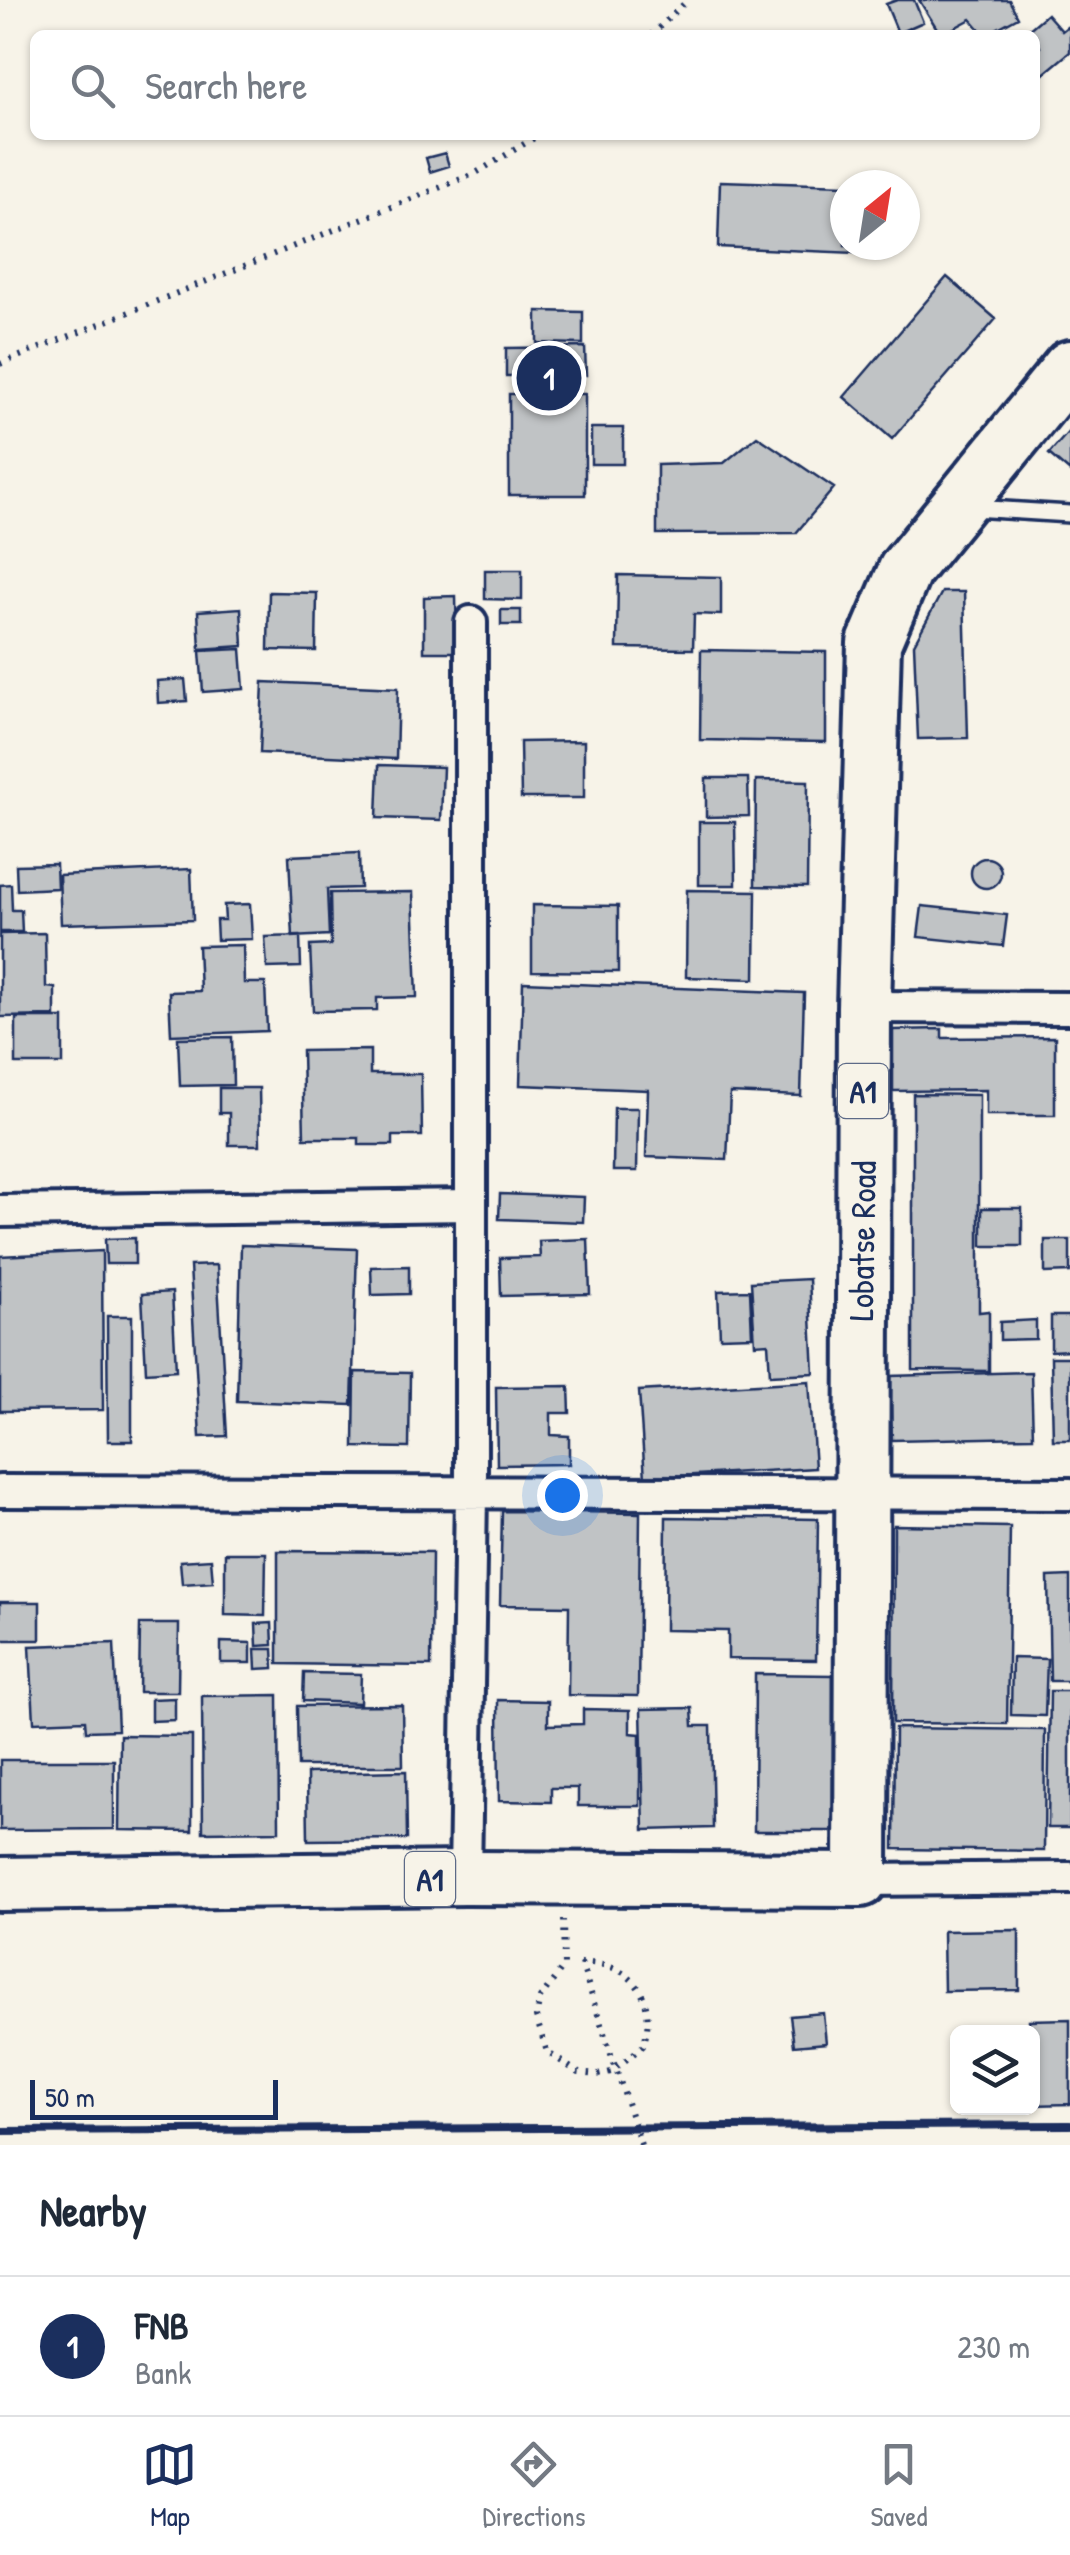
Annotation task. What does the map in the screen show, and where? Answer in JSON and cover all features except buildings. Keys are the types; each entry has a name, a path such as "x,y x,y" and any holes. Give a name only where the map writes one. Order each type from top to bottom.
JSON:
{"highway":[{"name":"Lobatse Road","path":"861,1880 859,1491 864,1007 874,643 905,570 1070,367"},
{"name":"A1","path":"0,1884 464,1878 861,1880"}],"street":[{"path":"464,1878 471,1493 471,622"},
{"path":"864,1007 1070,1008"},
{"path":"0,1211 472,1205"},
{"path":"0,1490 1070,1494"},
{"path":"861,1880 1070,1878"}],"lane":[{"path":"953,507 1070,514"}],"path":[{"path":"657,30 688,0"},
{"path":"0,364 461,180 530,140"},
{"path":"562,1879 564,1966 540,1998 539,2035 562,2066 578,2074 612,2072 642,2046 649,2010 644,1993 617,1968 581,1964 641,2145"}],"railway":[{"path":"0,2131 1070,2125"}],"place":[{"name":"FNB","path":"549,378"}]}
